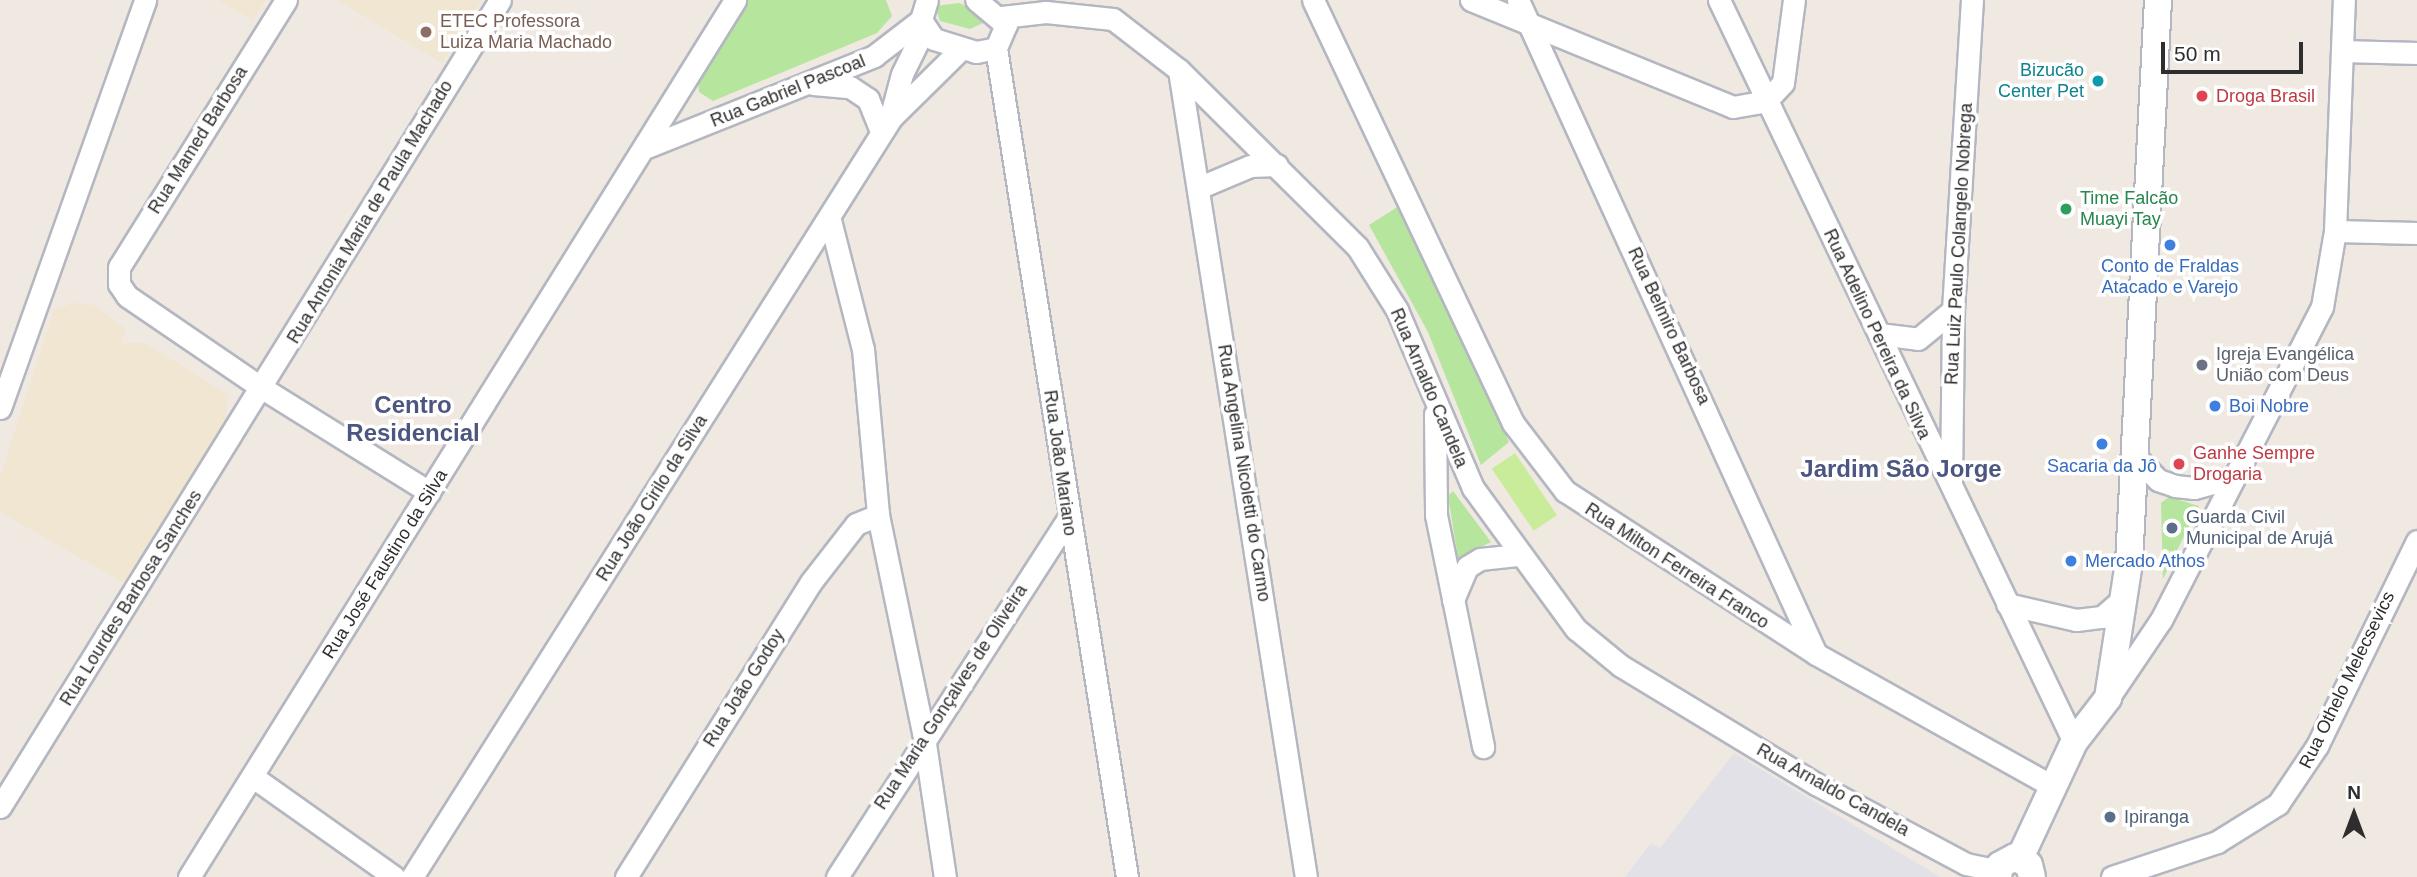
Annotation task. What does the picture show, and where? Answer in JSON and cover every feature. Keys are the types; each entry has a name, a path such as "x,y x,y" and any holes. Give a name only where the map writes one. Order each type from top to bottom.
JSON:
{"street":[{"path":"0,408 145,0"},
{"name":"Rua Mamed Barbosa","path":"262,388 127,296 118,284 119,267 286,0"},
{"name":"Rua Antonia Maria de Paula Machado","path":"262,388 500,0"},
{"name":"Rua José Faustino da Silva","path":"189,877 647,147 735,0"},
{"path":"976,0 1002,17"},
{"name":"Rua Milton Ferreira Franco","path":"1313,0 1513,424 1536,459 1606,523 1816,654 2054,787"},
{"path":"1471,0 1716,103 1766,101 1788,66 1794,0"},
{"name":"Rua Belmiro Barbosa","path":"1518,0 1816,654"},
{"name":"Rua Adelino Pereira da Silva","path":"1718,0 2074,743"},
{"name":"Rua Luiz Paulo Colangelo Nobrega","path":"1951,489 1953,310 1972,0"},
{"path":"2108,698 2123,599 2134,455 2158,0"},
{"path":"2012,871 2074,743 2161,620 2322,307 2335,231 2344,0"},
{"name":"Rua Arnaldo Candela","path":"1002,17 1116,10 1359,248 1384,287 1435,410 1473,488 1517,555 1576,629 1621,666 1816,784 1966,864 2012,871"},
{"path":"922,11 961,50 996,48"},
{"name":"Rua Gabriel Pascoal","path":"647,147 811,84 874,56 922,11"},
{"name":"Rua João Cirilo da Silva","path":"412,877 830,220 886,125 922,11"},
{"name":"Rua João Mariano","path":"1002,17 1006,33 996,48 1068,519 1127,877"},
{"name":"Rua João Cirilo da Silva","path":"886,125 961,50"},
{"path":"2342,51 2417,53"},
{"name":"Rua Angelina Nicoletti do Carmo","path":"1179,70 1306,877"},
{"path":"811,84 850,88 868,99 886,125"},
{"path":"1198,188 1250,166 1277,165"},
{"path":"830,220 863,349 878,515 924,737 945,877"},
{"path":"2335,231 2417,233"},
{"path":"1879,334 1918,339 1953,310"},
{"path":"262,388 429,492"},
{"name":"Rua Lourdes Barbosa Sanches","path":"0,807 262,388"},
{"path":"1435,410 1436,515 1451,606 1483,747"},
{"path":"2134,455 2158,480 2175,486 2194,488 2232,478"},
{"name":"Rua João Godoy","path":"626,877 811,582 856,524 878,515"},
{"name":"Rua Maria Gonçalves de Oliveira","path":"837,877 924,737 1068,519"},
{"name":"Rua Othelo Melecsevics","path":"2112,877 2217,842 2278,804 2317,746 2417,541"},
{"path":"1451,606 1467,567 1480,559 1517,555"},
{"path":"2007,604 2076,620 2102,617 2123,599"},
{"path":"253,777 394,877"}],"shaded area":[{"path":"218,0 266,0 253,20"},
{"name":"ETEC Professora Luiza Maria Machado","path":"337,0 482,0 442,63"},
{"path":"74,303 93,305 126,329 122,343 145,343 228,395 225,421 126,584 0,512 0,477 54,310"},
{"path":"1734,753 1940,877 1625,877 1651,843 1660,848"}],"green space":[{"path":"748,0 886,0 892,16 877,33 713,101 699,92 698,82"},
{"path":"960,3 980,15 983,23 970,29 940,21 935,6"},
{"path":"1399,206 1509,442 1481,465 1428,332 1369,225"},
{"path":"1515,453 1557,515 1534,531 1492,469"},
{"path":"1453,491 1491,542 1458,558 1448,496"},
{"path":"2169,497 2199,506 2163,579 2161,503"}],"place":[{"name":"ETEC Professora Luiza Maria Machado","path":"426,32"},
{"name":"Bizucão Center Pet","path":"2098,81"},
{"name":"Droga Brasil","path":"2202,96"},
{"name":"Time Falcão Muayi Tay","path":"2066,209"},
{"name":"Conto de Fraldas Atacado e Varejo","path":"2170,245"},
{"name":"Igreja Evangélica União com Deus","path":"2202,365"},
{"name":"Boi Nobre","path":"2215,406"},
{"name":"Sacaria da Jô","path":"2102,444"},
{"name":"Ganhe Sempre Drogaria","path":"2179,464"},
{"name":"Guarda Civil Municipal de Arujá","path":"2172,528"},
{"name":"Mercado Athos","path":"2071,561"},
{"name":"Ipiranga","path":"2110,817"}],"district":[{"name":"Centro Residencial","path":"413,419"},
{"name":"Jardim São Jorge","path":"1901,469"}]}
